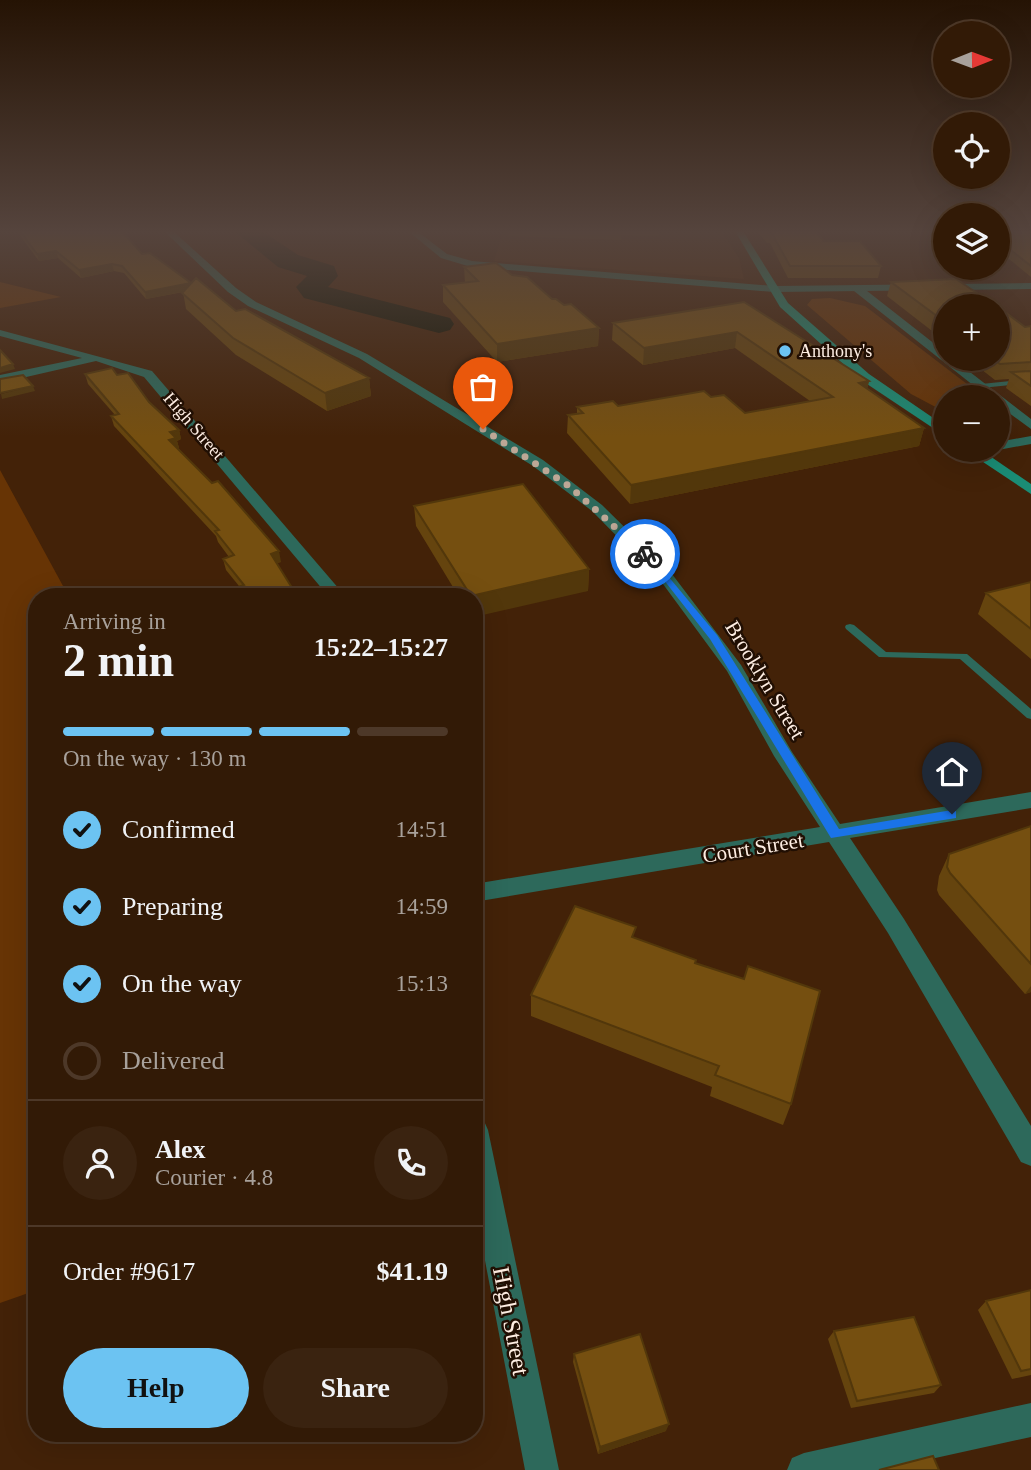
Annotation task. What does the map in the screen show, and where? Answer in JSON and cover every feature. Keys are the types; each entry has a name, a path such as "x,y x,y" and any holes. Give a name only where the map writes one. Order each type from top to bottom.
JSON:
{"main road":[{"path":"781,300 847,363 933,424"},
{"path":"991,462 1031,491"}],"street":[{"name":"Brooklyn Street","path":"246,300 281,319 363,356 492,434 569,486 616,526 666,577 714,637 799,779 896,926 1031,1152"},
{"path":"871,300 933,348"},
{"name":"High Street","path":"0,333 139,369 153,379 330,588"},
{"path":"0,379 97,358"},
{"path":"962,371 980,385"},
{"path":"1010,409 1031,425"},
{"path":"1010,444 1031,440"},
{"name":"Court Street","path":"483,892 836,835 1031,800"},
{"name":"High Street","path":"483,1175 542,1470"},
{"path":"804,1470 1031,1420"}],"lane":[{"path":"991,385 1031,381"},
{"path":"850,627 883,655 963,656 1031,715"}],"shaded area":[{"path":"0,300 47,300 0,308"},
{"path":"812,300 837,300 865,306 933,358 933,371 950,371 968,385 933,385 933,406 911,394 807,305"},
{"path":"0,470 64,588 28,588 28,1293 0,1303"}],"building":[{"path":"189,300 222,300 236,311 245,309 369,378 325,393 233,338"},
{"path":"456,300 557,300 564,305 571,304 599,328 497,344"},
{"path":"915,300 933,300 933,313"},
{"path":"744,302 869,381 859,383 924,428 631,485 568,415 583,413 577,407 613,401 618,406 704,391 711,397 724,395 745,413 833,397 737,332 644,348 613,323"},
{"path":"1010,316 1025,327 1031,326 1031,362 1010,363"},
{"path":"0,350 13,364 0,368"},
{"path":"112,368 117,375 128,373 149,402 179,430 170,432 176,438 169,440 212,483 218,481 279,551 271,554 292,588 234,588 244,585 223,559 234,555 215,531 219,530 111,416 119,414 85,374"},
{"path":"1031,371 1031,386 1011,372"},
{"path":"23,375 33,386 0,393 0,379"},
{"path":"523,484 589,569 483,593 483,588 466,588 414,506"},
{"path":"1031,582 1031,629 986,593"},
{"path":"1031,826 1031,964 947,867 949,854"},
{"path":"575,906 636,927 632,937 696,960 695,963 744,979 748,966 820,991 791,1104 715,1075 719,1066 531,995"},
{"path":"1031,1290 1031,1369 1021,1371 986,1301"},
{"path":"914,1317 941,1385 857,1401 834,1331"},
{"path":"640,1334 669,1424 600,1447 574,1354"},
{"path":"933,1456 939,1470 879,1470"}],"waterway":[{"path":"344,300 439,324"}],"way so far":[{"path":"483,429 538,463 584,497 645,554"}],"place":[{"name":"Anthony's","path":"785,351"}],"route":[{"path":"645,554 714,637 784,755 836,835 952,814"}]}
